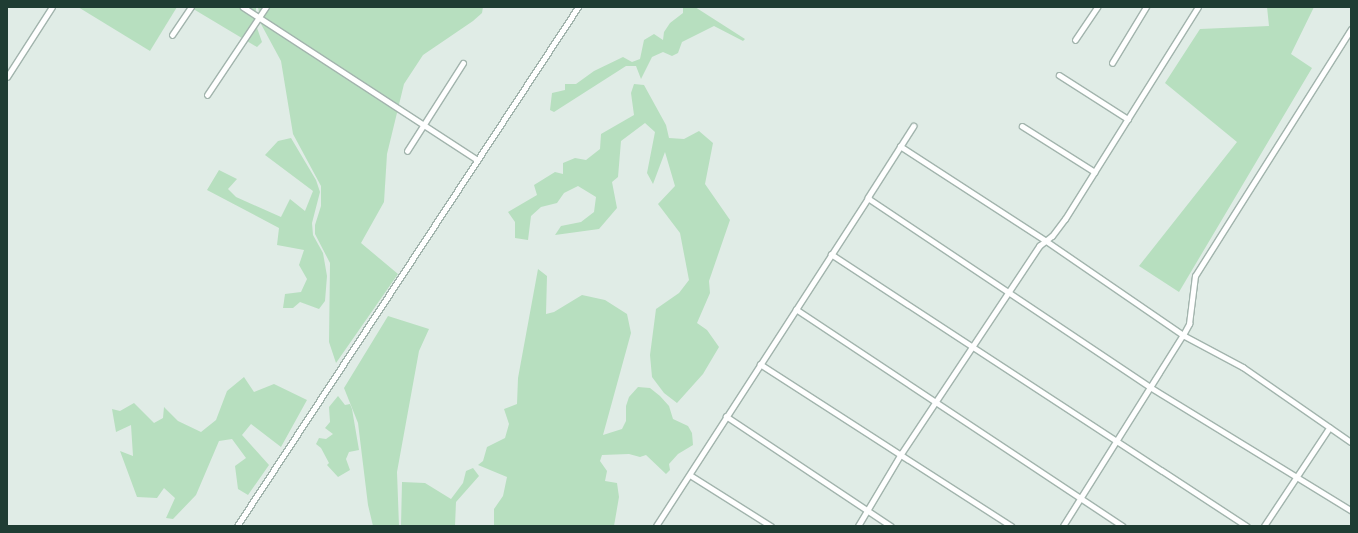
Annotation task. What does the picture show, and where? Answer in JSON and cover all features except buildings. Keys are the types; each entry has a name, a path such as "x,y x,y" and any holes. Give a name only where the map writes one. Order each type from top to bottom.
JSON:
{"street":[{"path":"7,77 52,7"},
{"path":"172,36 191,7"},
{"path":"243,7 478,160"},
{"path":"208,95 266,7"},
{"path":"237,526 578,7"},
{"path":"1075,40 1097,7"},
{"path":"1112,63 1146,7"},
{"path":"858,526 901,454 973,346 1045,240 1065,219 1198,7"},
{"path":"1063,526 1117,442 1189,324 1195,276 1351,29"},
{"path":"407,151 463,62"},
{"path":"1059,75 1128,119"},
{"path":"656,526 914,126"},
{"path":"1022,126 1095,172"},
{"path":"900,146 1045,240 1183,335 1243,367 1351,442"},
{"path":"868,198 1010,292 1150,388 1297,475 1351,510"},
{"path":"831,254 1247,526"},
{"path":"796,309 1122,526"},
{"path":"760,364 1010,526"},
{"path":"726,416 890,526"},
{"path":"1264,526 1329,428"},
{"path":"690,475 771,526"}],"green space":[{"path":"78,7 177,7 150,51"},
{"path":"190,7 256,7 256,25 262,42 257,47"},
{"path":"258,7 483,7 482,13 473,21 423,55 404,84 387,154 384,202 361,243 398,274 336,363 329,342 330,263 315,234 315,225 321,206 321,186 293,134 281,61 261,24"},
{"path":"683,7 695,7 745,39 743,41 714,26 682,42 678,53 672,56 663,52 652,57 641,79 636,66 626,66 554,112 550,110 552,93 565,90 565,84 576,84 594,71 623,57 632,62 640,59 644,40 654,34 663,40 664,32 670,23 683,13"},
{"path":"1267,7 1314,7 1291,54 1312,68 1179,292 1139,266 1237,142 1165,83 1200,29 1269,26"},
{"path":"634,84 644,85 666,125 669,138 684,139 699,131 713,143 705,184 730,220 709,281 710,293 697,323 707,330 719,347 703,374 677,403 664,393 652,377 650,355 656,309 679,293 689,280 680,233 658,204 675,186 665,152 653,184 647,173 655,132 645,123 621,141 618,177 612,182 617,208 599,229 555,235 561,226 581,222 594,212 596,197 578,186 564,193 557,203 541,207 531,216 528,240 515,238 515,222 508,212 537,195 534,185 555,172 563,174 563,163 575,158 586,160 600,149 601,134 634,115 631,93"},
{"path":"291,138 316,180 320,192 312,223 313,235 323,253 327,276 325,301 319,309 300,302 293,308 283,308 285,294 301,292 307,279 299,265 304,250 277,245 279,228 207,190 219,170 237,179 228,189 236,197 281,217 290,199 305,211 313,191 265,155 278,141"},
{"path":"538,269 547,276 546,314 554,312 582,295 605,300 627,314 631,333 603,435 622,429 626,421 626,406 629,397 638,387 650,388 660,396 669,406 673,419 688,426 692,433 693,445 678,454 669,464 670,470 666,474 646,455 640,457 629,454 602,455 600,461 607,471 605,481 617,483 619,497 614,526 494,526 494,509 503,496 507,477 478,465 483,461 487,447 505,438 509,424 504,409 517,404 518,378"},
{"path":"388,316 429,329 419,351 397,472 399,526 373,526 368,505 358,423 344,388"},
{"path":"244,377 254,392 274,384 307,400 281,447 251,424 242,435 269,465 248,495 238,489 235,466 246,458 232,439 219,441 196,495 173,519 166,518 175,498 164,488 157,498 137,497 120,451 133,456 131,425 116,432 112,409 120,411 134,403 154,423 163,418 164,407 178,421 201,432 216,420 227,391"},
{"path":"338,396 345,405 350,404 352,409 359,450 349,452 346,459 350,470 338,477 327,465 329,463 321,448 316,444 319,438 326,439 333,434 325,428 330,422 329,407"},
{"path":"473,468 479,476 456,502 455,526 401,526 402,482 425,483 451,499 463,483 466,471"}]}
